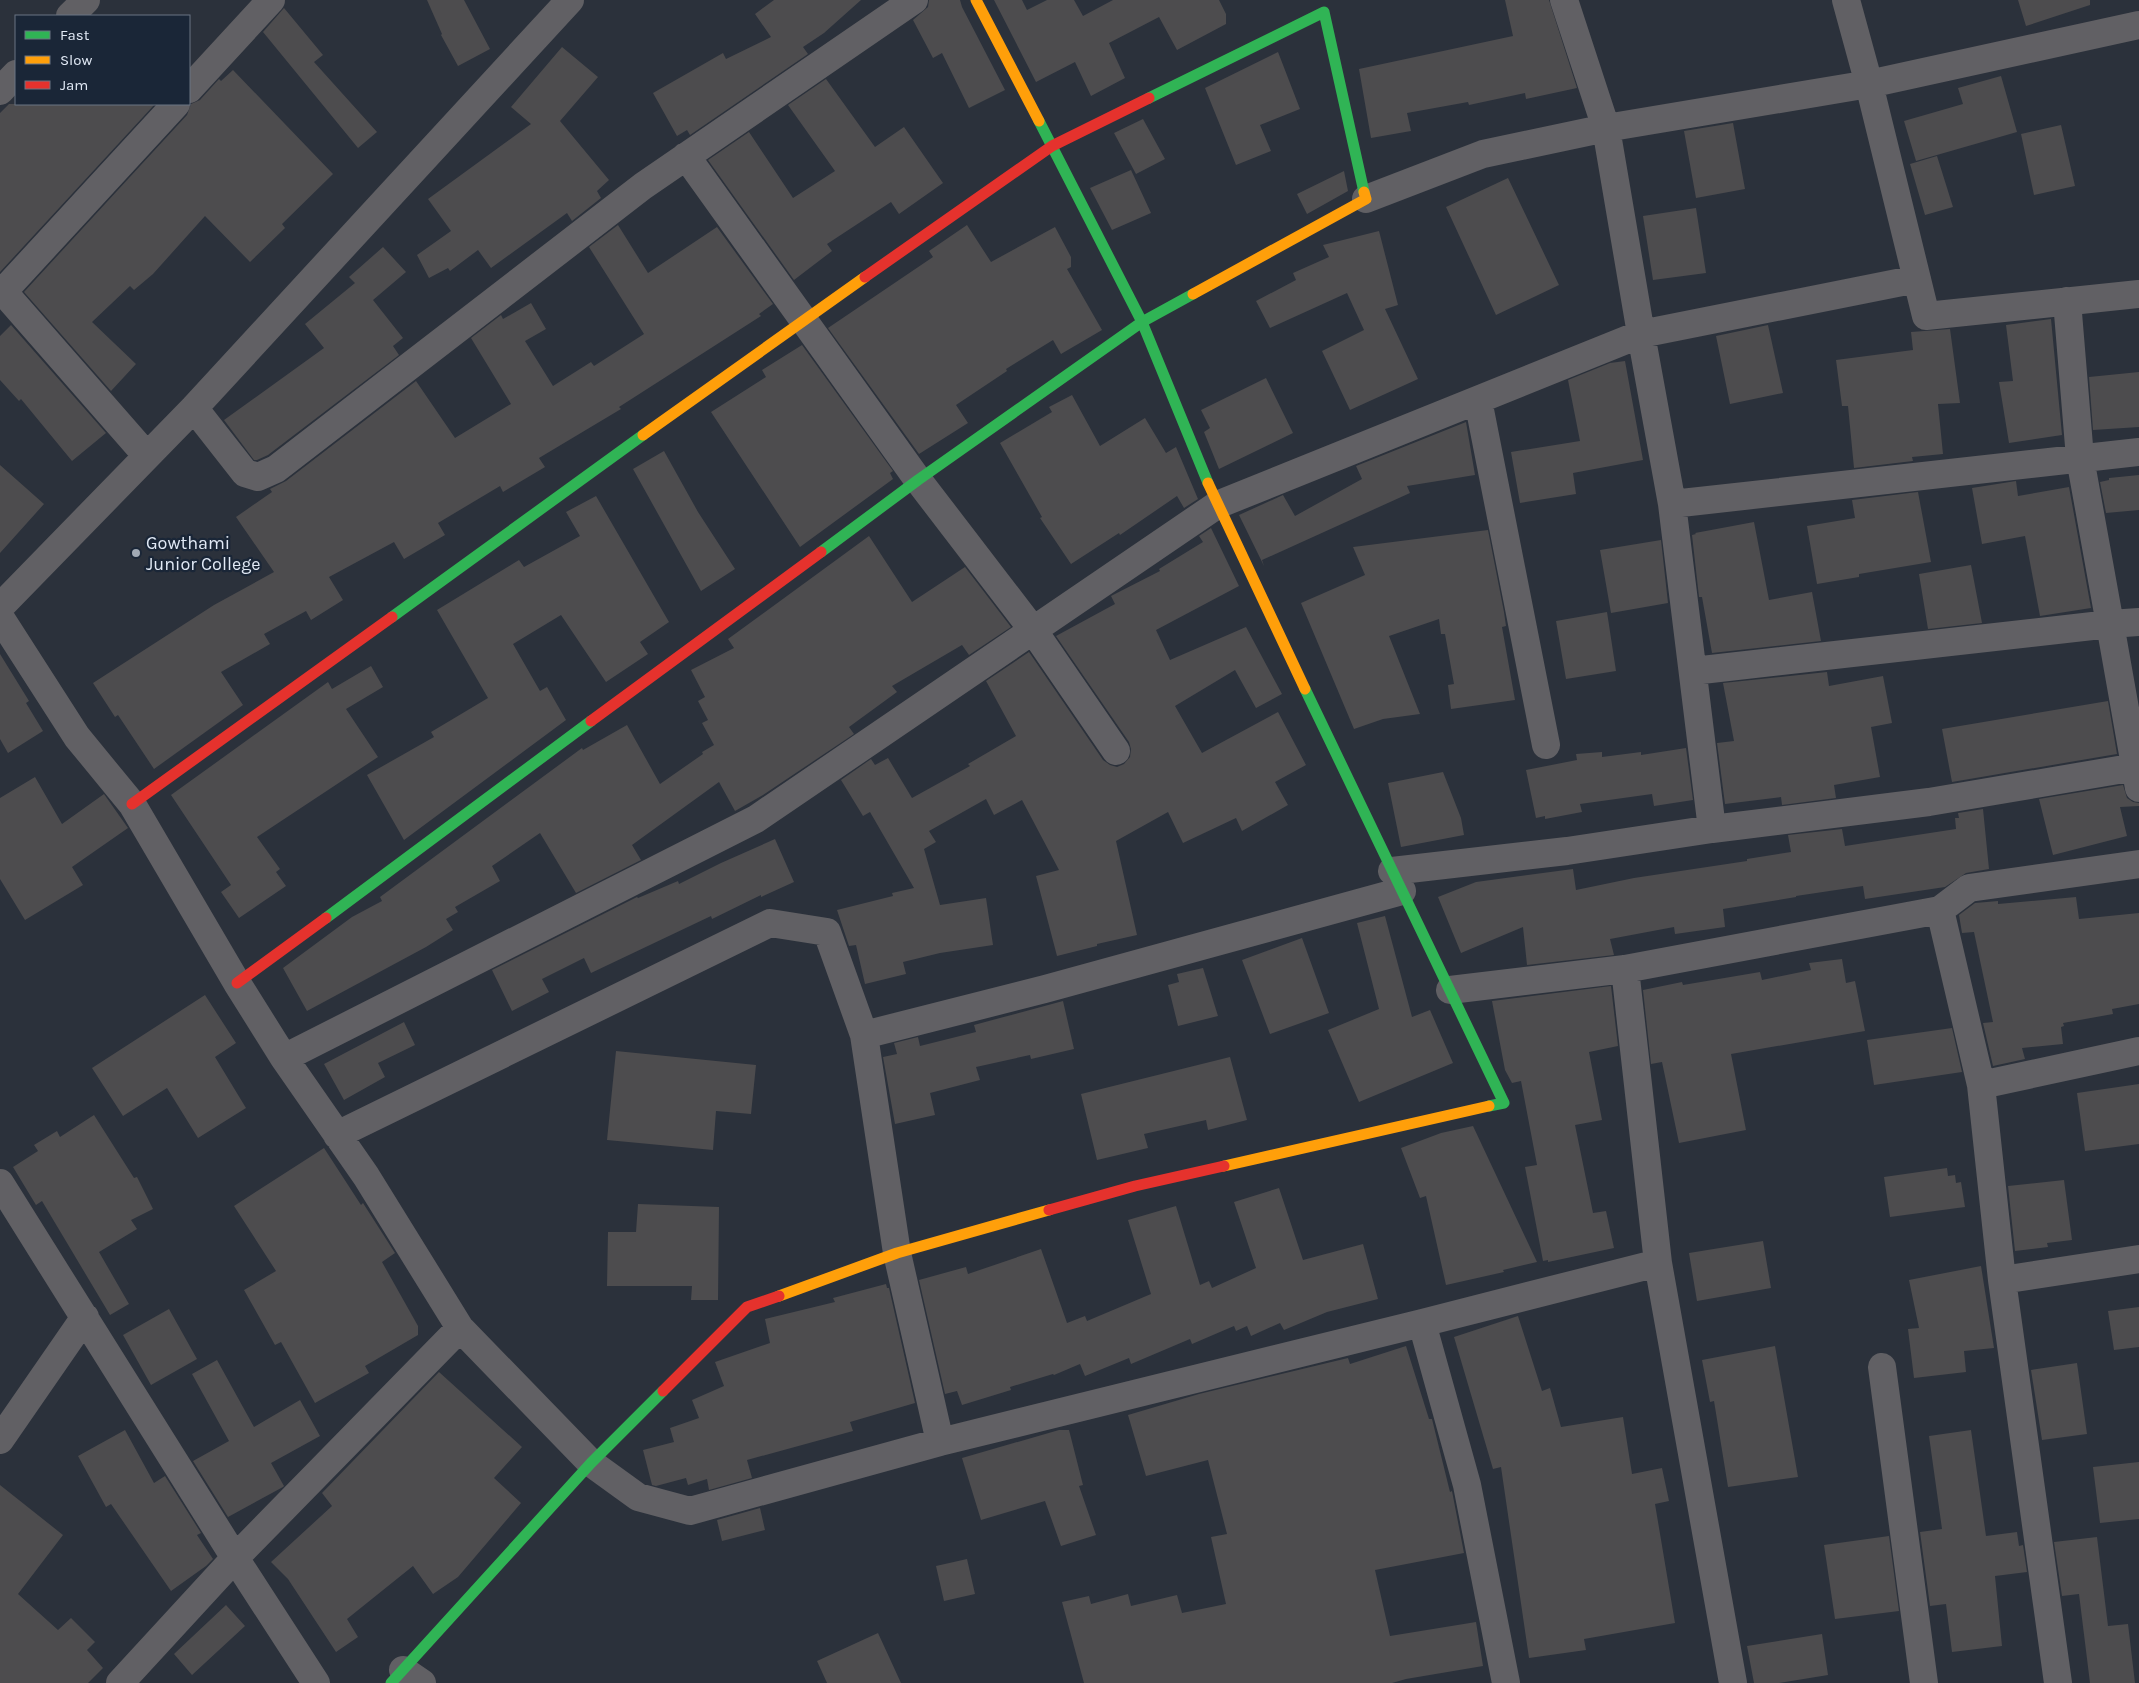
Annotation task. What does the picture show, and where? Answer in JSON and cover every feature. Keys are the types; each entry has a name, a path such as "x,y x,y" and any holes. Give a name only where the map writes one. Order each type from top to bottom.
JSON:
{"street":[{"path":"71,15 86,0"},
{"path":"190,89 271,0"},
{"path":"0,606 194,408 570,0"},
{"path":"194,408 245,473 258,477 276,469 643,186 914,0"},
{"path":"405,1678 591,1463 747,1307 897,1253 1135,1186 1504,1103 1217,505 1142,322 976,0"},
{"path":"1564,0 1606,128 1672,504 1712,829"},
{"path":"1846,0 1869,84 1926,316 2139,294"},
{"path":"132,804 802,320 1052,146 1324,12 1366,199"},
{"path":"237,983 918,480 1142,322 1366,199 1483,154 1606,128 1869,84 2139,24"},
{"path":"0,91 15,75"},
{"path":"147,456 1,291 175,105"},
{"path":"686,156 918,480 1033,630 1116,751"},
{"path":"284,1058 756,820 1217,505 1641,334 1917,279"},
{"path":"864,1035 1045,989 1397,881 1568,851 1712,829 2137,777 2080,458 2067,301"},
{"path":"1478,400 1546,745"},
{"path":"1672,504 2139,452"},
{"path":"0,617 77,737 132,804 237,983 284,1058 366,1176 460,1328 591,1463 638,1497 690,1511 940,1442 1658,1263"},
{"path":"1692,671 2139,622"},
{"path":"1450,990 1625,969 1940,910 1969,888 2139,864"},
{"path":"1940,910 1981,1085 2002,1280 2058,1683"},
{"path":"337,1135 770,923 827,932 864,1035 897,1253 940,1442"},
{"path":"1625,969 1658,1263 1733,1683"},
{"path":"1981,1085 2139,1051"},
{"path":"0,1183 235,1558 316,1683"},
{"path":"2002,1280 2139,1259"},
{"path":"0,1440 85,1317"},
{"path":"1422,1323 1467,1485 1506,1683"},
{"path":"120,1683 235,1558 460,1328"},
{"path":"1882,1367 1924,1683"}],"building":[{"path":"427,0 464,0 490,49 458,66 441,35"},
{"path":"774,0 861,0 824,33 803,47 808,54 690,135 687,130 677,136 653,93 723,53 726,59 771,37 755,14"},
{"path":"929,0 960,0 1005,90 969,108 942,53 933,58 913,20 928,7"},
{"path":"994,0 1022,0 1027,10 1047,0 1074,0 1083,16 1113,0 1219,0 1226,14 1226,24 1177,50 1159,17 1109,43 1125,78 1091,96 1075,62 1036,82"},
{"path":"1505,0 1549,0 1577,88 1526,99 1525,93 1469,105 1468,102 1407,113 1411,131 1371,138 1359,69 1513,36"},
{"path":"2018,0 2090,0 2090,5 2026,26"},
{"path":"284,8 323,55 314,62 377,132 358,148 263,32"},
{"path":"562,47 598,77 560,121 609,180 597,191 601,198 572,221 567,213 491,268 478,250 450,271 448,268 429,278 417,255 451,231 428,199 531,124 511,107"},
{"path":"1278,52 1300,109 1260,125 1271,151 1236,165 1205,88"},
{"path":"233,70 333,174 282,224 285,228 250,262 205,216 153,274 134,290 130,286 92,322 136,364 111,391 24,292 187,115 191,104 200,100 219,79 221,81"},
{"path":"2001,76 2017,132 1916,161 1904,121 1963,104 1958,88"},
{"path":"826,79 875,147 904,127 943,183 899,214 891,202 827,244 832,251 794,280 708,160 749,132 793,198 835,171 788,105"},
{"path":"9,104 154,105 0,272 0,113"},
{"path":"1143,119 1165,159 1136,174 1114,133"},
{"path":"1733,123 1745,189 1696,198 1684,131"},
{"path":"2061,125 2075,186 2034,195 2021,134"},
{"path":"1937,156 1953,207 1925,215 1910,164"},
{"path":"1131,170 1151,213 1112,230 1090,188"},
{"path":"1344,171 1348,191 1307,214 1297,194"},
{"path":"1508,178 1559,285 1496,315 1446,207"},
{"path":"1696,208 1706,273 1653,280 1643,216"},
{"path":"618,225 648,273 717,227 773,304 759,314 761,316 619,407 621,409 539,458 545,467 503,492 500,486 438,523 445,535 404,559 394,542 329,577 343,600 311,620 306,611 264,634 270,644 221,672 243,705 154,769 118,715 115,717 93,683 214,605 274,572 236,517 272,492 270,489 286,481 416,381 455,438 511,404 471,338 501,315 503,319 531,303 546,329 525,341 553,386 591,362 594,366 644,334 589,247"},
{"path":"967,225 991,262 1055,227 1071,257 1071,267 1067,269 1102,330 1061,354 1053,340 1006,369 1007,371 956,405 968,423 919,454 828,328 933,257 929,251"},
{"path":"1379,231 1398,305 1385,309 1418,379 1350,410 1322,351 1364,330 1347,293 1270,328 1256,301 1296,280 1293,273 1329,257 1323,245"},
{"path":"383,247 406,272 373,300 403,338 393,346 399,355 268,455 254,460 224,420 324,348 305,324 355,283 349,277"},
{"path":"2051,319 2062,435 2009,443 1999,382 2013,381 2006,325"},
{"path":"11,325 106,433 72,461 21,399 19,401 0,380 0,336"},
{"path":"1768,325 1783,393 1730,404 1716,336"},
{"path":"1950,329 1960,403 1938,404 1943,454 1912,457 1913,461 1854,468 1848,406 1842,406 1836,360 1913,350 1911,332"},
{"path":"802,345 893,471 890,473 893,479 800,547 711,412 766,377 762,370"},
{"path":"1625,361 1643,460 1573,473 1576,494 1520,503 1511,452 1580,441 1568,380 1610,363"},
{"path":"2139,372 2139,427 2093,430 2089,377"},
{"path":"1266,378 1293,433 1219,469 1204,432 1210,428 1201,410"},
{"path":"1072,395 1100,446 1145,418 1166,453 1176,447 1198,499 1184,508 1177,496 1120,535 1119,533 1071,564 1040,518 1042,517 1000,443 1052,412 1049,407"},
{"path":"1466,422 1475,475 1407,486 1410,493 1262,560 1264,566 1239,515 1283,495 1295,516 1362,479 1356,466"},
{"path":"664,451 698,512 735,569 701,591 633,469"},
{"path":"0,465 44,504 0,553"},
{"path":"2139,475 2139,510 2106,513 2100,482 2109,480 2109,478"},
{"path":"2016,481 2018,496 2069,487 2091,608 2040,616 2025,536 1982,544 1972,488"},
{"path":"1918,492 1931,562 1859,574 1859,577 1817,584 1807,526 1855,518 1852,500"},
{"path":"596,496 669,622 640,642 648,654 606,682 561,615 513,644 540,691 547,687 566,720 404,840 367,775 434,737 431,732 488,698 437,610 519,560 524,567 580,536 566,512"},
{"path":"1754,522 1769,600 1812,592 1821,641 1712,653 1702,597 1699,597 1692,535"},
{"path":"1211,528 1239,586 1156,630 1170,660 1246,627 1282,694 1256,708 1235,670 1175,706 1202,753 1278,712 1306,765 1275,782 1288,805 1242,831 1236,818 1183,843 1168,812 1116,841 1137,935 1057,956 1036,876 1059,870 1022,800 994,815 986,799 929,831 936,842 924,849 940,905 986,898 993,945 940,953 903,962 906,974 865,984 856,945 849,946 837,910 893,896 892,893 914,888 870,812 863,816 841,780 871,759 875,765 888,758 912,798 970,766 968,764 1016,736 986,681 1029,652 1103,760 1117,767 1124,764 1130,757 1131,749 1129,742 1056,636 1115,604 1111,596 1160,571 1159,569 1203,542 1199,536"},
{"path":"1488,530 1504,612 1506,626 1502,627 1515,700 1451,709 1448,685 1454,684 1445,634 1441,634 1439,619 1389,636 1420,714 1383,719 1354,729 1301,603 1365,575 1353,547"},
{"path":"869,536 912,602 965,567 1011,627 969,655 962,645 892,686 897,692 849,727 854,734 763,795 735,811 719,782 632,845 641,860 576,893 540,833 492,866 500,881 455,907 458,912 446,919 453,930 426,947 307,1011 283,968 352,917 382,901 380,897 582,748 583,750 627,725 660,784 714,745 702,723 708,720 698,701 705,697 691,670 734,648 728,639"},
{"path":"1661,540 1668,603 1611,613 1600,550"},
{"path":"1971,565 1982,623 1928,629 1919,574"},
{"path":"1607,612 1616,671 1566,679 1556,621"},
{"path":"0,654 29,701 26,703 43,731 8,753 0,739"},
{"path":"371,666 383,687 346,709 378,757 257,837 280,869 276,872 286,886 239,918 221,892 231,885 171,795 328,682 332,689"},
{"path":"1827,672 1829,686 1883,676 1892,723 1871,727 1880,777 1834,785 1836,798 1782,805 1781,797 1725,804 1717,743 1734,741 1723,683"},
{"path":"2108,701 2117,754 1952,782 1942,729"},
{"path":"1686,748 1693,800 1654,806 1652,794 1580,804 1582,812 1545,819 1545,816 1536,818 1526,770 1577,760 1576,754 1602,752 1602,757 1641,752 1641,755"},
{"path":"1443,772 1461,818 1464,835 1401,847 1388,783"},
{"path":"35,777 62,824 104,794 128,828 72,867 83,885 25,920 0,879 0,798"},
{"path":"2123,785 2127,798 2139,803 2139,806 2120,807 2127,836 2053,855 2039,799"},
{"path":"1983,809 1989,869 1966,873 1945,887 1865,899 1863,886 1723,909 1725,927 1675,934 1674,927 1610,939 1614,955 1527,965 1523,927 1461,953 1438,897 1476,882 1573,869 1576,890 1634,878 1747,861 1747,859 1791,852 1788,835 1842,829 1845,846 1956,829 1955,818 1959,818 1958,813"},
{"path":"775,839 794,882 761,897 761,895 712,919 711,916 591,973 584,958 542,979 549,992 512,1011 492,970 637,897 678,881 679,884"},
{"path":"2076,897 2079,919 2139,913 2139,1004 2112,1009 2113,1014 2063,1023 2064,1026 2061,1027 2063,1044 2022,1048 2025,1059 1993,1066 1983,1023 1993,1022 1974,932 1962,933 1959,915 1975,903 1998,901 1998,904"},
{"path":"1385,916 1412,1017 1430,1010 1453,1063 1359,1102 1328,1030 1379,1009 1357,923"},
{"path":"1302,938 1329,1013 1270,1034 1242,960"},
{"path":"1842,959 1846,983 1855,981 1865,1031 1731,1054 1746,1130 1679,1143 1662,1062 1651,1064 1643,990 1682,982 1683,985 1760,972 1762,980 1811,970 1809,963"},
{"path":"1203,968 1218,1016 1178,1026 1168,985 1179,982 1177,974"},
{"path":"1611,986 1618,1046 1589,1052 1602,1120 1575,1125 1593,1213 1606,1211 1614,1248 1548,1262 1548,1260 1543,1261 1525,1167 1537,1165 1521,1081 1512,1083 1505,1070 1492,1001"},
{"path":"205,995 236,1043 215,1057 246,1108 198,1138 167,1088 123,1116 92,1068"},
{"path":"1063,1001 1074,1049 1031,1059 1030,1055 976,1067 980,1080 930,1093 935,1115 895,1124 883,1057 897,1054 894,1043 918,1037 920,1046 976,1032 974,1025"},
{"path":"404,1022 415,1045 378,1063 385,1077 344,1100 324,1064"},
{"path":"1952,1028 1962,1072 1874,1085 1867,1040"},
{"path":"616,1051 756,1065 751,1114 716,1111 713,1150 607,1140"},
{"path":"1230,1057 1247,1120 1208,1130 1206,1120 1144,1134 1148,1148 1097,1160 1081,1094"},
{"path":"2139,1084 2139,1144 2085,1151 2077,1093"},
{"path":"94,1115 134,1178 137,1177 153,1209 131,1220 137,1229 99,1252 129,1304 110,1315 42,1201 36,1205 13,1167 38,1151 34,1145 57,1131 60,1137"},
{"path":"1473,1126 1537,1262 1503,1270 1504,1272 1446,1285 1426,1196 1420,1198 1401,1148 1441,1133"},
{"path":"324,1148 395,1253 382,1262 418,1326 418,1335 365,1366 369,1373 315,1403 281,1342 275,1345 244,1290 276,1271 234,1206"},
{"path":"1947,1168 1948,1176 1955,1175 1956,1183 1961,1182 1965,1207 1890,1217 1884,1177"},
{"path":"2064,1180 2072,1240 2047,1243 2048,1247 2015,1251 2008,1186"},
{"path":"1279,1188 1303,1260 1363,1244 1378,1299 1327,1312 1284,1330 1280,1323 1251,1336 1247,1326 1236,1331 1234,1326 1192,1344 1190,1339 1131,1364 1129,1358 1085,1376 1080,1364 1054,1375 1010,1387 1011,1390 962,1405 957,1391 945,1394 919,1280 966,1267 968,1274 1041,1249 1067,1323 1085,1316 1087,1321 1151,1294 1128,1220 1176,1206 1200,1285 1209,1281 1212,1288 1256,1268 1234,1202"},
{"path":"638,1204 719,1207 718,1300 691,1300 692,1286 607,1286 608,1232 636,1232"},
{"path":"1763,1241 1771,1288 1697,1301 1689,1253"},
{"path":"1981,1266 1994,1348 1964,1351 1966,1372 1914,1378 1908,1329 1919,1328 1909,1280"},
{"path":"886,1284 887,1288 889,1288 915,1403 850,1422 853,1431 747,1460 752,1478 709,1490 707,1479 688,1485 686,1478 656,1486 652,1485 643,1450 674,1442 670,1428 699,1418 692,1400 724,1386 715,1362 770,1343 765,1319 835,1302 833,1298"},
{"path":"2139,1307 2139,1347 2114,1350 2108,1311"},
{"path":"169,1309 197,1359 151,1385 123,1335"},
{"path":"1518,1316 1542,1391 1550,1388 1561,1427 1623,1417 1632,1474 1662,1468 1669,1501 1655,1504 1675,1623 1584,1639 1586,1650 1529,1658 1501,1467 1493,1469 1454,1337"},
{"path":"1406,1346 1429,1419 1432,1419 1450,1492 1452,1491 1464,1553 1375,1570 1390,1636 1476,1622 1483,1666 1392,1683 1084,1683 1062,1602 1089,1596 1091,1604 1128,1594 1131,1606 1177,1595 1182,1613 1226,1604 1211,1537 1227,1534 1208,1460 1146,1476 1128,1415 1199,1394 1348,1358 1350,1364"},
{"path":"1775,1346 1798,1477 1728,1487 1714,1401 1710,1402 1702,1360"},
{"path":"217,1360 254,1427 300,1400 320,1436 271,1463 283,1487 228,1517 193,1461 229,1441 192,1374"},
{"path":"2077,1363 2087,1434 2042,1440 2031,1370"},
{"path":"439,1372 522,1447 494,1478 521,1503 458,1577 433,1594 413,1566 347,1619 358,1637 336,1652 288,1579 271,1562 332,1506 322,1493"},
{"path":"125,1430 154,1483 165,1476 201,1533 197,1535 213,1559 171,1591 111,1504 106,1507 78,1456"},
{"path":"1059,1430 1069,1430 1083,1485 1079,1486 1096,1535 1061,1546 1045,1501 981,1520 962,1458"},
{"path":"1971,1430 1986,1536 2017,1532 2019,1546 2023,1545 2027,1572 1995,1576 2002,1646 1952,1652 1946,1604 1930,1606 1920,1532 1942,1529 1929,1436"},
{"path":"2139,1462 2139,1519 2100,1523 2093,1467"},
{"path":"0,1485 63,1535 18,1594 58,1630 71,1618 95,1642 87,1650 103,1668 88,1683 0,1683"},
{"path":"760,1508 765,1530 722,1541 717,1520"},
{"path":"1889,1536 1899,1611 1835,1619 1824,1545"},
{"path":"2097,1537 2108,1626 2128,1624 2135,1683 2090,1683 2079,1594 2062,1596 2054,1542"},
{"path":"967,1559 975,1594 944,1601 936,1566"},
{"path":"226,1605 245,1626 192,1675 174,1654"},
{"path":"878,1633 901,1683 827,1683 817,1661"},
{"path":"1822,1634 1828,1675 1779,1683 1754,1683 1747,1646"}],"traffic: fast":[{"path":"1149,98 1324,12 1364,192"},
{"path":"1039,121 1142,322 1208,483"},
{"path":"821,552 918,480 1142,322 1193,294"},
{"path":"392,617 643,435"},
{"path":"1305,689 1504,1103 1489,1106"},
{"path":"326,918 591,721"},
{"path":"391,1683 591,1463 663,1391"}],"traffic: slow":[{"path":"976,0 1039,121"},
{"path":"1193,294 1366,199 1364,192"},
{"path":"643,435 865,277"},
{"path":"1208,483 1305,689"},
{"path":"1224,1166 1489,1106"},
{"path":"779,1296 897,1253 1049,1210"}],"traffic: jam":[{"path":"865,277 1052,146 1149,98"},
{"path":"591,721 821,552"},
{"path":"132,804 392,617"},
{"path":"237,983 326,918"},
{"path":"1049,1210 1135,1186 1224,1166"},
{"path":"663,1391 747,1307 779,1296"}],"place":[{"name":"Gowthami Junior College","path":"136,553"}]}
